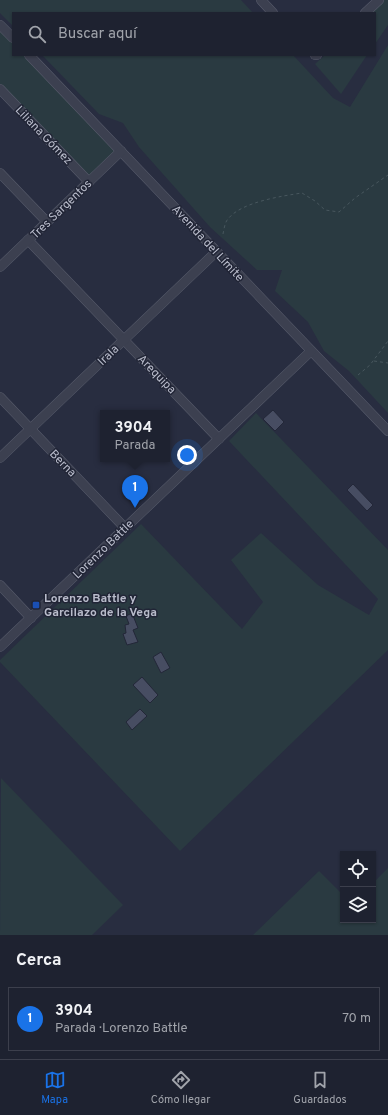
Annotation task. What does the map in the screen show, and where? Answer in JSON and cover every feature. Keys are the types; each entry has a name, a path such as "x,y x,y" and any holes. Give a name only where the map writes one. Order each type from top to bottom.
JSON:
{"street":[{"path":"261,0 272,12"},
{"path":"366,12 379,0"},
{"path":"0,25 12,37"},
{"name":"Avenida del Límite","path":"30,56 388,431"},
{"name":"Liliana Gómez","path":"0,89 89,182"},
{"name":"Tres Sargentos","path":"0,267 121,151"},
{"path":"0,173 47,222"},
{"name":"Arequipa","path":"28,240 219,438"},
{"name":"Irala","path":"0,458 216,252"},
{"name":"Lorenzo Battle","path":"0,647 311,351"},
{"name":"Berna","path":"0,397 125,528"},
{"path":"0,586 31,618"}],"path":[{"path":"223,234 226,220 232,214 253,204 302,192 315,200 325,210 339,212 355,198 388,175"},
{"path":"358,375 374,361 388,341"},
{"path":"374,361 388,363"}],"shaded area":[{"path":"0,0 241,0 252,12 12,12 12,25 0,13"},
{"path":"383,0 388,0 388,25 376,43 376,12 370,12"},
{"path":"0,25 12,37 12,56 30,56 121,151 89,182 0,89"},
{"path":"388,45 388,413 349,371 324,351 308,322 275,291 282,270 257,270 210,227 139,147 123,123 99,114 43,56 294,56 333,98 350,107"},
{"path":"324,56 366,56 341,94 315,64"},
{"path":"256,413 388,550 388,650 180,851 0,662 0,660 141,524 242,629 263,602 231,560 261,533 318,585 369,615 378,599 229,441"},
{"path":"1,778 123,905 92,935 0,935"},
{"path":"388,868 388,935 253,935 319,871 340,892 340,923 376,923 376,880"}],"building":[{"path":"273,410 284,422 275,431 263,419"},
{"path":"353,484 373,505 367,511 347,490"},
{"path":"132,613 138,628 133,630 138,642 127,645 123,634 126,633 125,625 129,624 126,616"},
{"path":"161,652 170,668 161,673 153,657"},
{"path":"142,677 158,695 150,703 133,685"},
{"path":"140,709 147,716 132,730 126,722"}],"place":[{"name":"3904","path":"135,508"},
{"name":"Lorenzo Battle y Garcilazo de la Vega","path":"36,605"}]}
